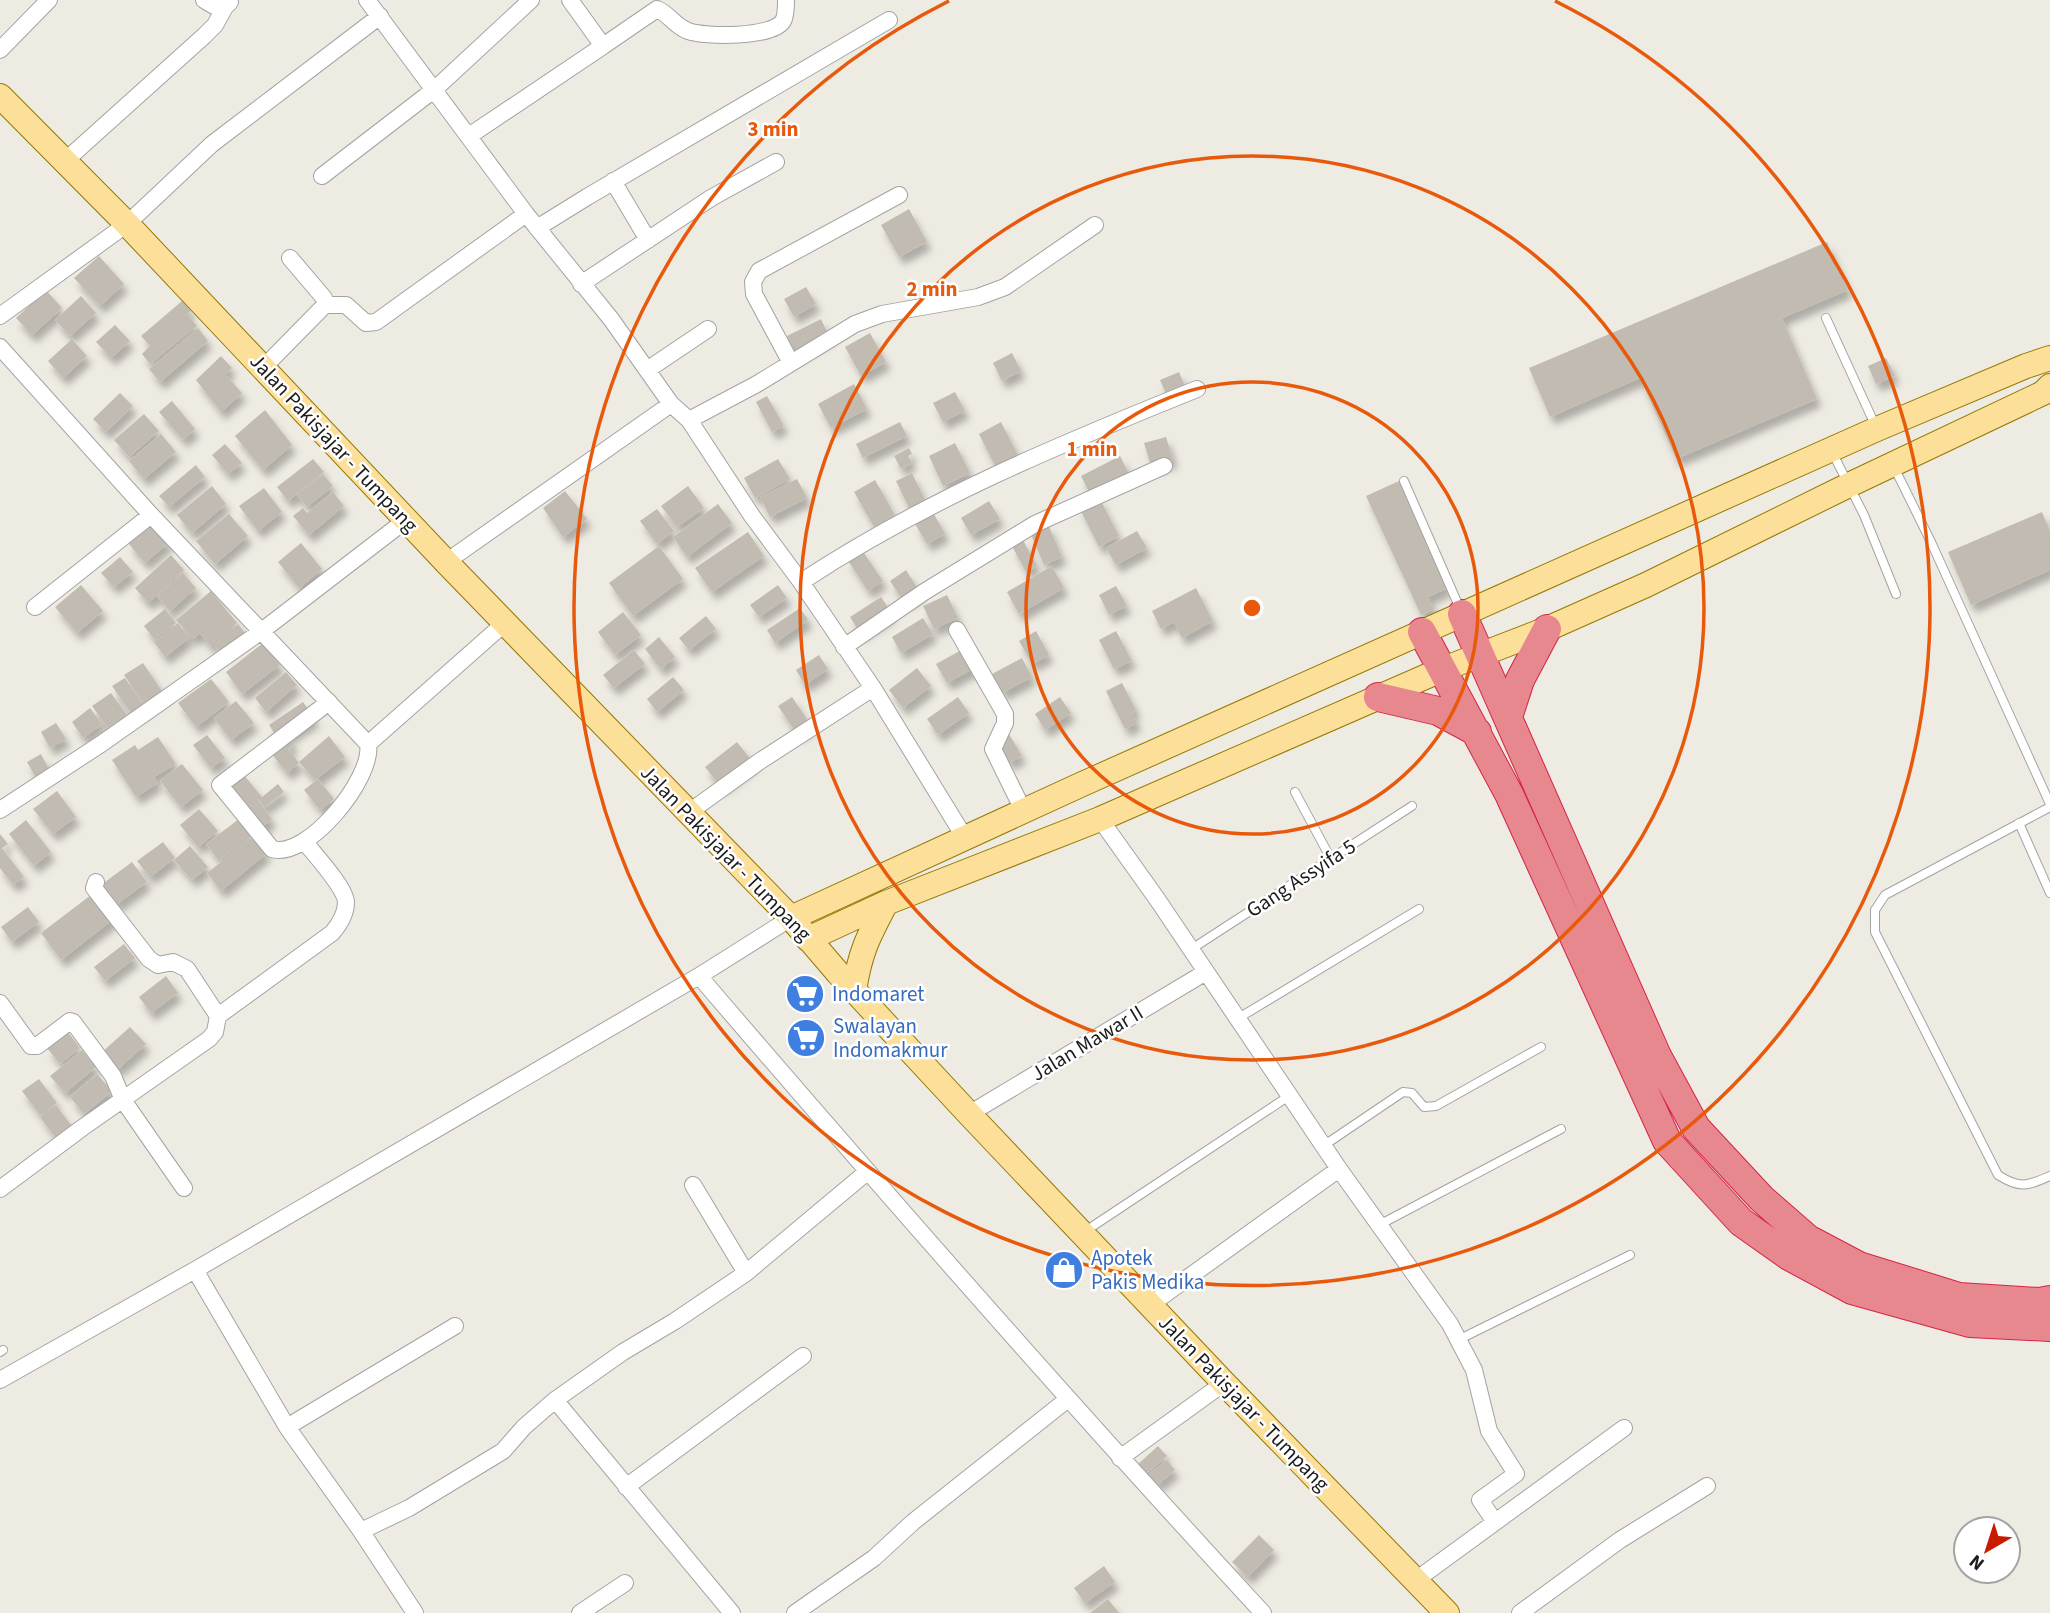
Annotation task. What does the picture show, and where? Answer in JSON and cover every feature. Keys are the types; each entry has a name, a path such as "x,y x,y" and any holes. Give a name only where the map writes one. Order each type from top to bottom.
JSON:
{"highway":[{"path":"1462,614 1657,1056 1696,1128 1762,1199 1808,1239 1859,1266 1959,1297 2039,1302 2050,1300"},
{"path":"1508,717 1520,680 1547,629"},
{"path":"1422,632 1509,794 1667,1141 1741,1222 1789,1256 1852,1290 1970,1323 2050,1327"},
{"path":"1378,697 1438,711 1477,732"}],"main road":[{"name":"Jalan Pakisjajar - Tumpang","path":"0,96 127,224 446,562 791,919 1082,1234 1447,1613"},
{"path":"791,919 1023,810 1831,449 2050,358"},
{"path":"808,939 886,903 1100,819 1441,670 1547,629 1646,585 1849,485 2047,393"},
{"path":"855,991 864,944 886,903"}],"street":[{"path":"0,50 49,0"},
{"path":"204,0 214,6 228,3"},
{"path":"322,176 435,89 531,0"},
{"path":"570,0 603,46"},
{"path":"469,136 657,9 690,32 741,36 778,26 785,17 786,0"},
{"path":"369,1 671,404 689,420 752,516 801,582 873,688 965,838"},
{"path":"65,161 215,26 228,3"},
{"path":"0,316 127,224 212,144 380,16"},
{"path":"537,228 889,20"},
{"path":"582,284 711,198 776,162"},
{"path":"613,181 648,240"},
{"path":"790,363 754,294 753,282 759,271 899,195"},
{"path":"325,305 349,307 366,323 376,321 526,214"},
{"path":"689,420 757,384 855,324 882,314 978,297 1005,287 1095,225"},
{"path":"290,258 324,298 325,305"},
{"path":"263,368 325,305"},
{"path":"647,370 708,329"},
{"path":"0,346 151,515 263,630 368,744 368,761 357,785 328,821 304,841 285,851 272,849 220,785 329,702"},
{"path":"801,582 856,546 926,507 1048,449 1197,389"},
{"path":"446,562 671,404"},
{"path":"844,647 924,592 1035,524 1164,466"},
{"path":"35,607 151,515"},
{"path":"0,810 101,744 263,630 406,520"},
{"path":"368,744 506,622"},
{"path":"263,630 368,744"},
{"path":"957,630 1005,714 1005,723 993,748 1023,810"},
{"path":"688,813 760,761 873,688"},
{"path":"1100,819 1323,1146 1450,1324 1474,1370 1489,1432 1516,1474 1480,1500 1495,1522"},
{"path":"0,1189 209,1039 215,1032 218,1016 332,933 343,917 346,901 340,888 304,841"},
{"path":"96,882 94,888 149,959 158,965 173,962 187,968 218,1016"},
{"path":"0,1380 195,1270 699,976 791,919"},
{"name":"Jalan Mawar II","path":"969,1114 1206,972"},
{"path":"699,976 867,1172 1068,1399 1263,1613"},
{"path":"0,1003 31,1046 37,1046 73,1022 113,1076 123,1100 184,1188"},
{"path":"1150,1305 1339,1169"},
{"path":"361,1531 409,1508 503,1451 524,1427 555,1400 623,1352 746,1273 867,1172"},
{"path":"692,1185 746,1273"},
{"path":"195,1270 264,1392 415,1613"},
{"path":"287,1427 455,1326"},
{"path":"626,1488 803,1356"},
{"path":"1121,1458 1224,1383"},
{"path":"794,1613 874,1558 913,1522 1068,1399"},
{"path":"555,1400 732,1613"},
{"path":"1416,1580 1624,1428"},
{"path":"1520,1613 1620,1540 1707,1486"},
{"path":"580,1613 625,1583"}],"lane":[{"path":"1826,318 1877,429"},
{"path":"1831,449 1864,515 1896,594"},
{"path":"1893,465 2050,805 1885,895 1875,910 1875,932 1998,1175 2013,1185 2029,1185 2050,1176"},
{"path":"1404,481 1462,614"},
{"path":"1295,792 1331,859"},
{"name":"Gang Assyifa 5","path":"1191,950 1412,806"},
{"path":"2020,823 2050,893"},
{"path":"1237,1019 1419,909"},
{"path":"1323,1146 1403,1092 1412,1093 1424,1107 1436,1105 1541,1047"},
{"path":"1082,1234 1289,1096"},
{"path":"1379,1225 1561,1129"},
{"path":"1458,1340 1630,1255"}],"building":[{"path":"909,209 927,242 899,257 881,225"},
{"path":"1827,242 1848,290 1782,318 1817,399 1676,459 1640,378 1550,417 1529,368"},
{"path":"99,256 124,284 100,306 74,278"},
{"path":"806,287 816,304 794,317 784,299"},
{"path":"46,290 62,308 32,335 16,318"},
{"path":"81,296 96,313 70,336 55,320"},
{"path":"182,301 191,311 187,314 197,326 150,364 142,354 150,346 141,336"},
{"path":"821,319 829,336 795,353 787,336"},
{"path":"115,325 130,341 111,358 96,342"},
{"path":"198,328 208,341 160,382 149,369"},
{"path":"870,333 886,362 861,376 845,347"},
{"path":"72,339 87,356 63,378 48,361"},
{"path":"1012,353 1021,371 1002,381 993,363"},
{"path":"221,356 232,368 225,374 242,393 221,412 196,380"},
{"path":"1886,358 1895,376 1876,384 1868,366"},
{"path":"1179,372 1185,386 1166,394 1160,380"},
{"path":"854,384 867,409 831,428 818,404"},
{"path":"955,392 965,411 943,422 933,403"},
{"path":"120,393 133,406 106,432 93,419"},
{"path":"767,396 784,426 772,432 756,402"},
{"path":"172,401 195,429 183,440 159,412"},
{"path":"265,410 292,445 263,470 235,436"},
{"path":"144,414 159,431 129,457 114,440"},
{"path":"900,422 907,436 863,458 856,444"},
{"path":"1001,422 1018,455 995,466 979,434"},
{"path":"161,434 176,452 144,479 129,461"},
{"path":"1166,437 1173,460 1151,466 1144,443"},
{"path":"955,443 970,473 943,486 929,456"},
{"path":"225,444 242,463 228,474 212,455"},
{"path":"909,448 912,454 908,456 912,463 901,469 894,456"},
{"path":"1120,456 1129,474 1090,494 1081,476"},
{"path":"313,459 324,472 288,501 277,487"},
{"path":"778,459 790,479 755,498 744,478"},
{"path":"196,465 205,477 169,507 159,496"},
{"path":"912,473 927,504 911,512 896,481"},
{"path":"323,474 333,486 307,507 297,495"},
{"path":"797,479 807,498 770,517 760,497"},
{"path":"875,480 895,515 874,527 854,492"},
{"path":"1399,481 1448,588 1428,597 1434,609 1421,615 1366,496"},
{"path":"212,486 226,504 192,533 177,515"},
{"path":"688,486 704,508 677,527 661,506"},
{"path":"264,488 282,512 258,531 239,506"},
{"path":"565,491 587,519 563,537 543,508"},
{"path":"333,492 344,506 309,535 293,516 303,508 307,513"},
{"path":"1099,497 1119,536 1099,547 1079,507"},
{"path":"989,501 1000,519 971,535 961,518"},
{"path":"718,504 732,523 687,557 673,537"},
{"path":"657,509 674,531 657,544 640,521"},
{"path":"2042,512 2050,531 2050,570 1971,605 1948,552"},
{"path":"229,514 248,536 215,564 196,541"},
{"path":"934,514 945,534 927,544 915,524"},
{"path":"151,523 169,542 145,563 128,543"},
{"path":"1048,524 1062,557 1044,565 1030,532"},
{"path":"1137,531 1147,548 1116,565 1106,548"},
{"path":"748,532 764,556 712,592 695,568"},
{"path":"1023,540 1037,566 1026,572 1012,546"},
{"path":"301,543 322,569 299,588 278,562"},
{"path":"659,546 683,579 633,616 609,583"},
{"path":"862,550 883,581 868,591 847,559"},
{"path":"171,555 184,570 148,603 135,588"},
{"path":"120,557 133,572 114,587 101,573"},
{"path":"1052,566 1064,588 1019,614 1007,592"},
{"path":"906,570 920,592 904,602 890,581"},
{"path":"183,573 196,588 170,611 157,596"},
{"path":"81,585 103,611 77,633 55,607"},
{"path":"778,585 787,598 759,617 750,605"},
{"path":"1116,586 1127,606 1109,615 1099,595"},
{"path":"1196,588 1213,621 1182,638 1174,622 1161,629 1152,611"},
{"path":"211,591 237,623 210,646 200,633 193,639 176,620"},
{"path":"947,595 958,618 934,629 923,606"},
{"path":"881,597 892,613 860,633 850,617"},
{"path":"800,608 808,620 775,643 767,630"},
{"path":"165,609 176,623 154,639 144,626"},
{"path":"623,612 641,635 615,655 598,632"},
{"path":"706,616 716,629 689,650 679,638"},
{"path":"923,618 933,634 901,653 892,637"},
{"path":"178,623 189,638 165,657 154,642"},
{"path":"238,624 246,634 222,654 214,645"},
{"path":"1036,631 1049,655 1032,664 1019,641"},
{"path":"1116,631 1132,661 1114,669 1099,640"},
{"path":"659,637 675,657 661,669 645,649"},
{"path":"263,643 280,665 242,694 226,672"},
{"path":"965,648 976,667 947,683 936,664"},
{"path":"634,650 645,664 614,688 603,675"},
{"path":"819,655 828,669 805,685 796,670"},
{"path":"1022,658 1032,677 1002,693 992,674"},
{"path":"143,663 164,694 146,707 124,675"},
{"path":"917,668 931,686 903,708 889,690"},
{"path":"286,672 297,685 266,712 255,698"},
{"path":"673,677 684,690 657,712 647,699"},
{"path":"125,678 145,707 133,716 112,686"},
{"path":"211,679 229,702 196,727 178,703"},
{"path":"1122,683 1136,710 1132,713 1137,723 1125,729 1106,691"},
{"path":"111,693 127,715 108,728 92,706"},
{"path":"792,697 811,725 797,734 778,706"},
{"path":"958,697 969,713 938,735 927,719"},
{"path":"1060,697 1071,713 1045,730 1035,714"},
{"path":"236,701 254,723 231,740 214,718"},
{"path":"303,702 315,719 280,742 269,725"},
{"path":"90,708 102,724 83,738 72,722"},
{"path":"56,723 66,739 50,748 41,732"},
{"path":"1009,734 1022,756 1009,763 997,740"},
{"path":"207,735 225,758 211,768 193,745"},
{"path":"329,736 345,757 315,780 299,762"},
{"path":"158,737 176,764 154,777 158,783 136,797 112,760 135,745 138,750"},
{"path":"289,738 294,744 288,749 299,763 287,773 271,753"},
{"path":"737,742 753,762 721,787 705,767"},
{"path":"41,754 50,771 36,778 27,762"},
{"path":"182,764 203,790 181,807 160,781"},
{"path":"244,775 262,797 278,784 284,792 265,807 258,799 244,810 227,789"},
{"path":"318,779 334,799 320,810 304,790"},
{"path":"57,791 76,817 53,834 33,809"},
{"path":"258,801 272,819 260,829 245,811"},
{"path":"199,809 218,831 198,847 180,825"},
{"path":"239,819 252,836 219,861 206,844"},
{"path":"26,820 51,852 34,866 9,834"},
{"path":"0,834 8,844 2,848 24,877 13,885 0,868"},
{"path":"254,836 267,853 221,891 207,873"},
{"path":"163,842 175,858 150,877 137,861"},
{"path":"190,846 208,867 192,880 174,860"},
{"path":"132,862 147,882 116,905 101,885"},
{"path":"95,892 115,918 61,960 41,933"},
{"path":"28,907 39,922 12,942 1,927"},
{"path":"124,944 135,958 105,981 94,967"},
{"path":"166,976 178,993 151,1013 139,997"},
{"path":"130,1027 146,1044 117,1070 101,1053"},
{"path":"68,1032 80,1048 60,1064 47,1048"},
{"path":"82,1050 96,1067 65,1093 50,1076"},
{"path":"97,1074 112,1091 84,1114 70,1097"},
{"path":"39,1079 57,1103 40,1115 22,1091"},
{"path":"56,1105 71,1125 55,1137 40,1117"},
{"path":"1158,1446 1167,1456 1144,1475 1136,1466"},
{"path":"1167,1460 1175,1470 1157,1485 1149,1474"},
{"path":"1259,1535 1274,1550 1248,1577 1232,1562"},
{"path":"1104,1566 1115,1582 1085,1603 1074,1588"},
{"path":"1108,1599 1119,1613 1090,1613"}],"place":[{"name":"Indomaret","path":"805,994"},
{"name":"Swalayan Indomakmur","path":"806,1038"},
{"name":"Apotek Pakis Medika","path":"1064,1270"}]}
